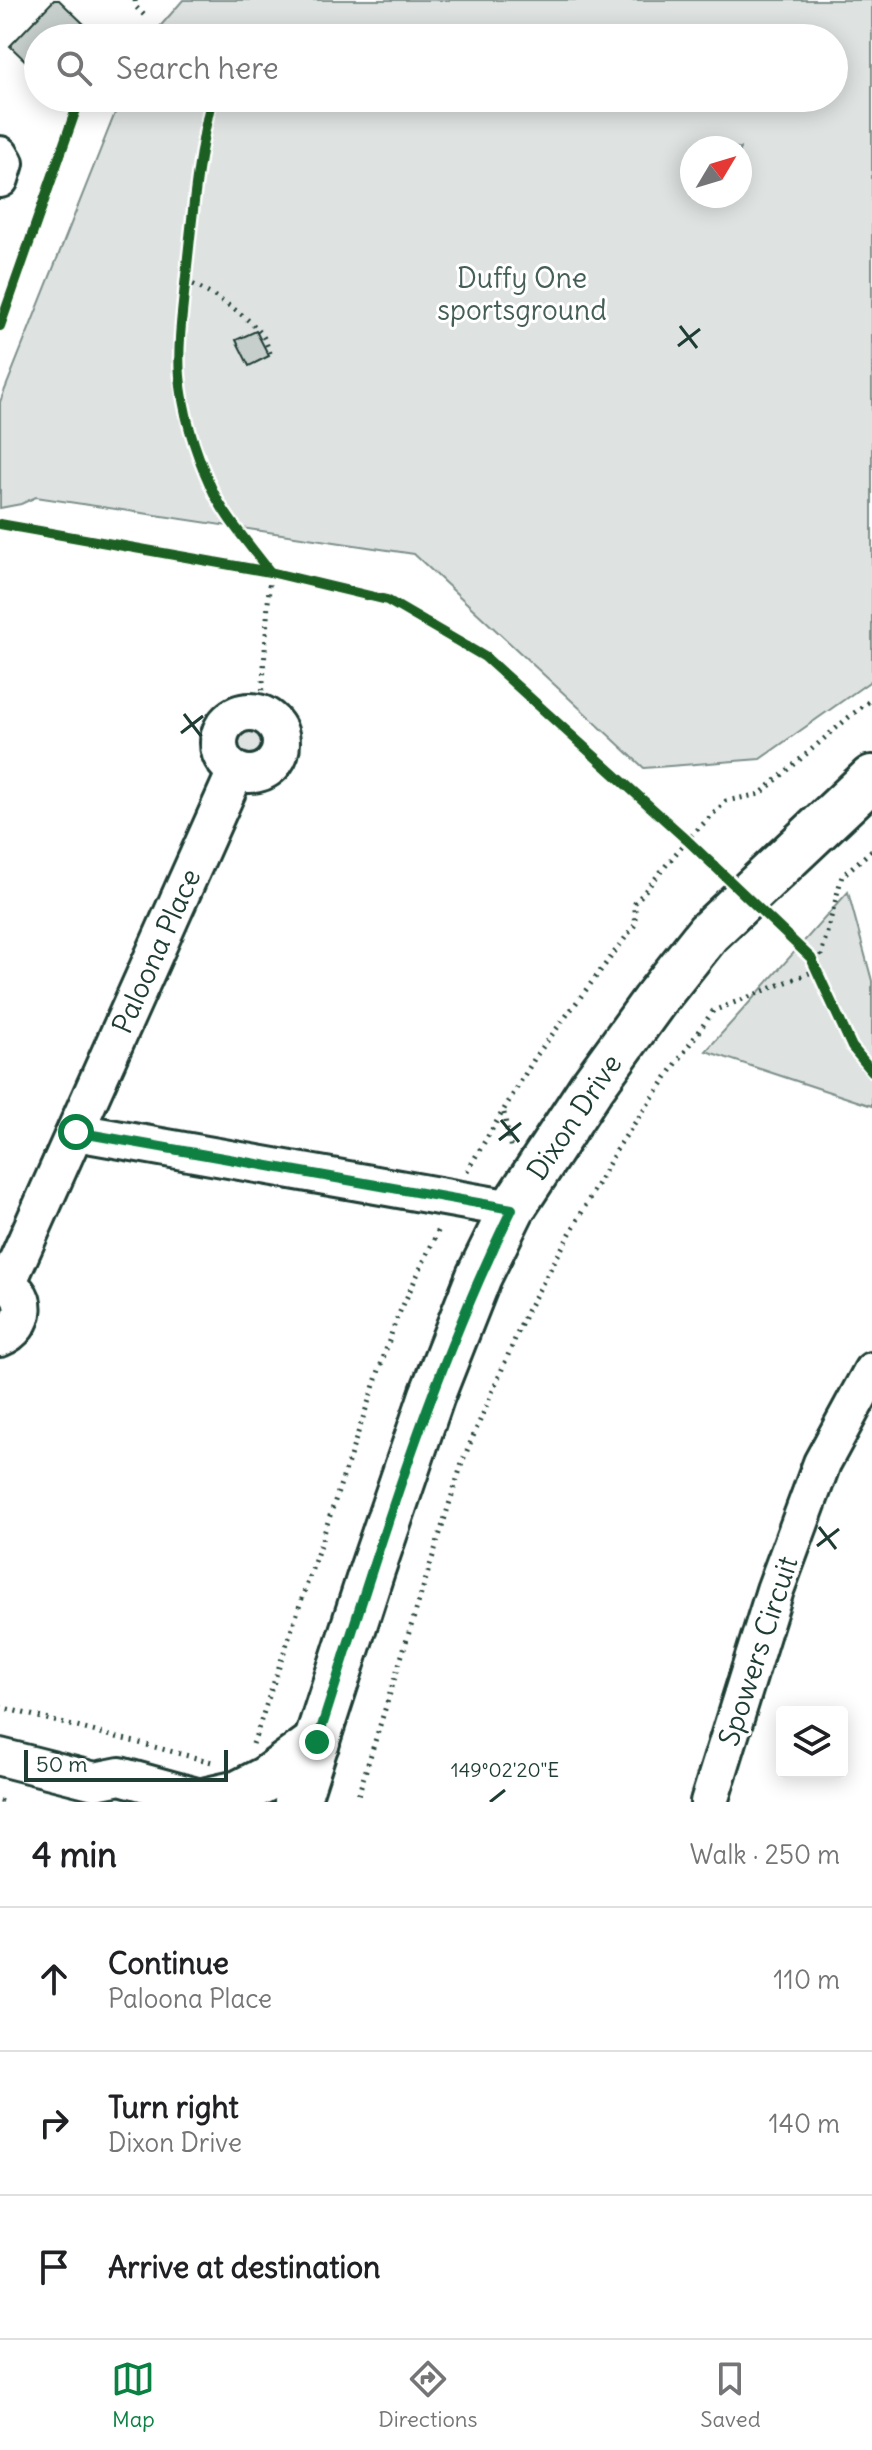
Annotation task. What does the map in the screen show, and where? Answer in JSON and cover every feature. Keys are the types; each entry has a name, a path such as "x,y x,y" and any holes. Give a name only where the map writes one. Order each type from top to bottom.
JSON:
{"main road":[{"name":"Dixon Drive","path":"297,1802 432,1395 474,1288 512,1209 591,1088 708,933 872,778"},
{"path":"212,1788 239,1793 266,1779 317,1742"}],"street":[{"path":"0,155 5,163 0,179"},
{"name":"Paloona Place","path":"0,1338 11,1334 20,1323 23,1310 20,1297 4,1284 76,1132 236,771 256,774 273,764 279,756 280,736 276,726 261,714"},
{"path":"76,1132 512,1209"},
{"name":"Spowers Circuit","path":"709,1802 775,1590 822,1463 872,1371"},
{"path":"0,1757 104,1792 120,1776 212,1788"}],"path":[{"path":"135,0 136,7 145,16"},
{"path":"137,24 154,8"},
{"path":"184,296 186,275"},
{"path":"186,275 251,324 263,337 271,356"},
{"path":"261,714 263,568 285,575"},
{"path":"249,1755 396,1320 454,1198 503,1111 536,1056 635,925 635,903 687,840 726,801 760,794 872,699"},
{"path":"676,830 699,851"},
{"path":"817,970 842,876 872,850"},
{"path":"811,958 823,982"},
{"path":"356,1802 463,1460 527,1311 602,1174 713,1011 817,970"},
{"path":"503,1111 511,1154"},
{"path":"0,1707 212,1788"}],"green space":[{"name":"Duffy One sportsground","path":"183,0 872,0 872,680 760,759 644,768 414,554 36,497 0,508 0,402 115,112 848,112 848,24 162,24"},
{"path":"250,714 270,722 278,742 270,762 250,770 230,762 222,742 230,722"},
{"path":"848,892 872,981 872,1106 706,1051"}],"building":[{"path":"54,0 59,0 84,24 31,24"},
{"path":"24,31 24,60 10,46"},
{"path":"256,331 269,356 249,366 236,340"}],"cycle path":[{"path":"0,326 75,112"},
{"path":"209,112 196,182 183,307 179,350 182,390 191,433 211,487 270,572"},
{"path":"0,524 270,572 387,600 485,657 687,840 811,958 852,1047 872,1071"}],"route":[{"path":"76,1132 512,1209 479,1276 432,1395 317,1742"}]}
